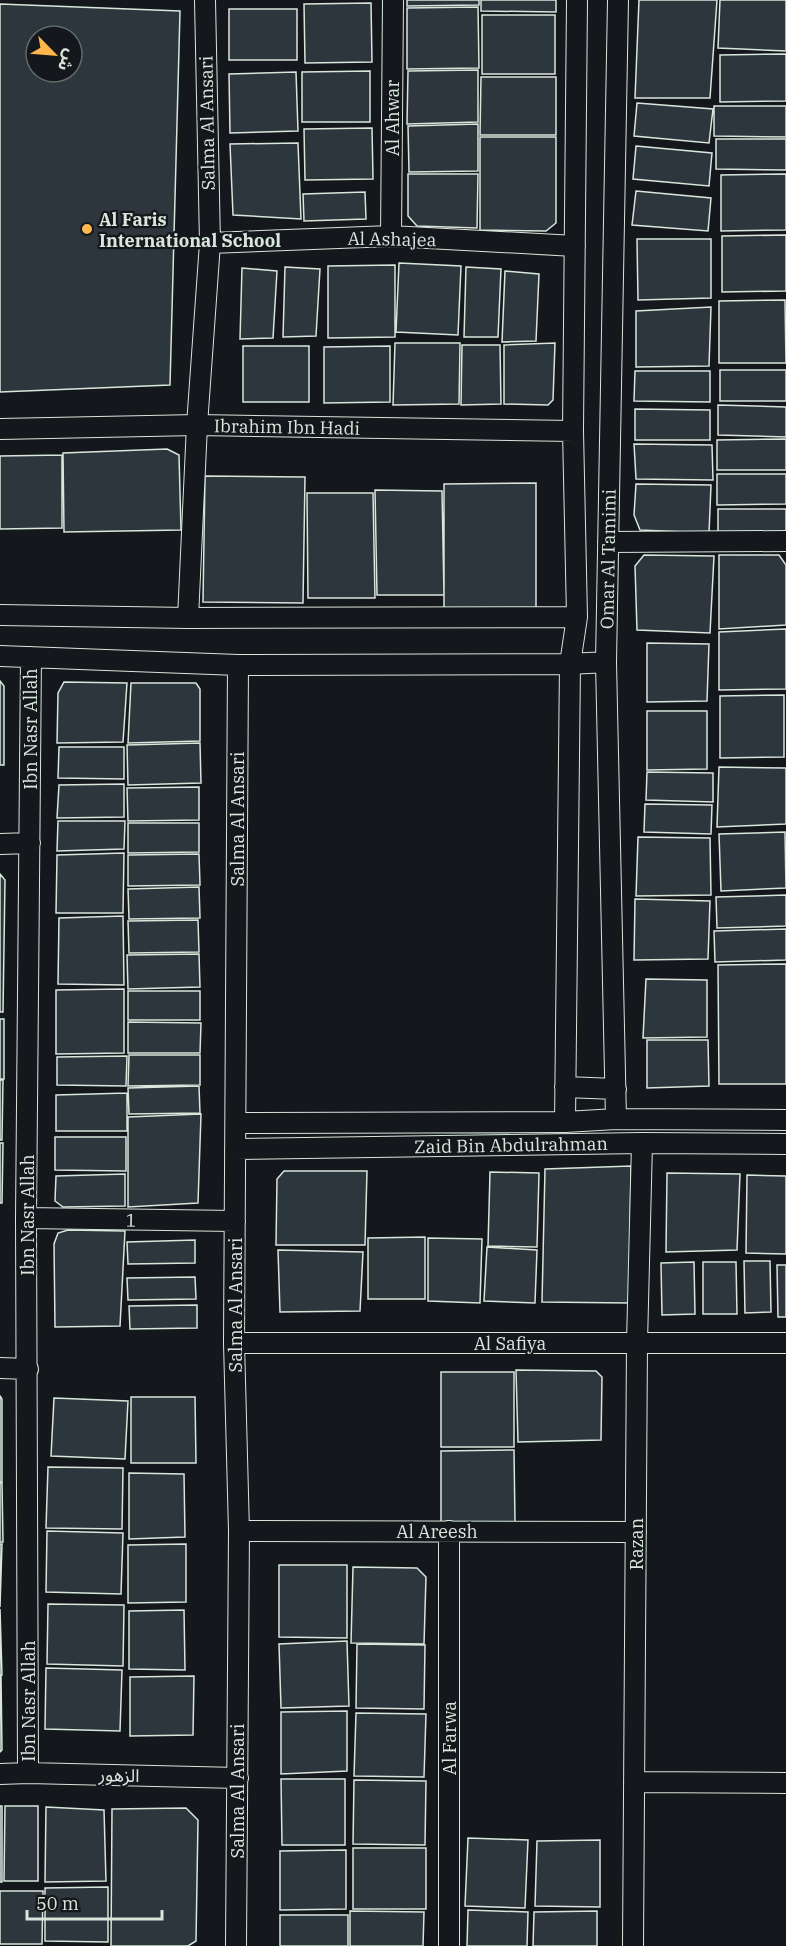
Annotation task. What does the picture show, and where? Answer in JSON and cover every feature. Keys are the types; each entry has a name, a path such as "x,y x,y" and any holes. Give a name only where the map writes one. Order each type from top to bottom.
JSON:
{"street":[{"name":"Salma Al Ansari","path":"188,618 197,425 210,243 204,0"},
{"name":"Al Ahwar","path":"392,236 393,0"},
{"path":"565,1122 570,664 577,617 573,431 577,0"},
{"name":"Omar Al Tamimi","path":"616,1119 606,662 618,0"},
{"name":"Al Ashajea","path":"210,243 392,236 574,246"},
{"name":"Ibrahim Ibn Hadi","path":"0,429 197,425 573,431"},
{"path":"608,542 786,541"},
{"path":"0,615 188,618 577,617"},
{"path":"0,656 238,664 570,664 606,662"},
{"name":"Ibn Nasr Allah","path":"28,1773 26,1218 31,657"},
{"name":"Salma Al Ansari","path":"236,1946 239,1531 234,1343 238,664"},
{"path":"0,844 30,843"},
{"path":"565,1087 616,1089"},
{"name":"Zaid Bin Abdulrahman","path":"236,1123 565,1122 616,1119 786,1120"},
{"name":"Zaid Bin Abdulrahman","path":"236,1149 642,1143 786,1144"},
{"name":"Razan","path":"633,1946 637,1343 642,1143"},
{"name":"1","path":"26,1218 235,1221"},
{"name":"Al Safiya","path":"234,1343 786,1343"},
{"path":"0,1368 28,1369"},
{"name":"Al Areesh","path":"239,1531 636,1532"},
{"name":"Al Farwa","path":"448,1531 450,1946"},
{"name":"الزهور","path":"0,1774 237,1778"},
{"path":"634,1782 786,1783"}],"building":[{"path":"407,0 479,0 479,5 407,6"},
{"path":"481,0 556,0 556,12 481,11"},
{"path":"639,0 717,0 710,98 635,98"},
{"path":"720,0 786,0 786,51 718,48"},
{"path":"371,3 372,62 305,63 304,4"},
{"name":"Al Faris International School","path":"0,4 180,11 170,385 0,392"},
{"path":"478,7 479,68 407,69 407,8"},
{"path":"229,9 297,9 297,60 229,60"},
{"path":"482,15 555,15 555,74 482,74"},
{"path":"786,54 786,101 720,102 720,55"},
{"path":"478,70 478,122 407,124 408,71"},
{"path":"370,71 370,122 302,122 302,72"},
{"path":"296,72 298,131 230,133 229,74"},
{"path":"481,77 556,77 556,135 480,135"},
{"path":"637,103 713,109 709,143 634,136"},
{"path":"714,106 786,106 786,137 714,136"},
{"path":"478,124 478,171 409,172 408,126"},
{"path":"372,128 373,179 305,180 304,129"},
{"path":"480,137 556,137 556,223 546,231 480,230"},
{"path":"716,139 786,139 786,170 716,169"},
{"path":"298,143 301,219 233,215 230,144"},
{"path":"636,146 712,153 709,186 633,179"},
{"path":"408,174 478,174 477,228 417,226 408,216"},
{"path":"786,174 786,230 721,231 721,175"},
{"path":"636,191 711,198 708,231 632,225"},
{"path":"365,192 366,219 304,221 303,194"},
{"path":"786,235 786,291 722,292 722,236"},
{"path":"637,239 711,239 711,298 638,300"},
{"path":"399,263 461,266 458,335 396,332"},
{"path":"395,265 395,337 328,338 328,266"},
{"path":"285,267 320,269 316,336 283,337"},
{"path":"466,267 501,269 498,337 464,337"},
{"path":"242,268 277,271 273,338 240,339"},
{"path":"505,271 539,274 536,341 502,342"},
{"path":"785,300 786,363 719,363 719,301"},
{"path":"711,307 709,366 636,367 636,311"},
{"path":"395,343 460,343 459,404 393,405"},
{"path":"555,343 553,400 548,405 504,404 504,345"},
{"path":"462,345 500,345 501,404 461,405"},
{"path":"243,346 309,346 309,402 243,402"},
{"path":"390,346 390,402 324,403 324,347"},
{"path":"720,370 786,370 786,401 720,401"},
{"path":"635,371 710,371 710,402 634,401"},
{"path":"718,405 786,407 786,437 718,435"},
{"path":"635,409 710,410 710,440 635,440"},
{"path":"786,439 786,470 717,470 717,440"},
{"path":"634,444 712,445 713,480 636,479"},
{"path":"167,449 179,455 181,530 64,532 63,453"},
{"path":"62,455 62,528 0,529 0,456"},
{"path":"717,474 786,474 786,504 717,505"},
{"path":"205,476 305,477 303,603 203,602"},
{"path":"536,483 536,610 444,610 444,484"},
{"path":"636,484 711,485 709,533 640,530 634,515"},
{"path":"375,490 442,491 444,595 377,595"},
{"path":"307,493 373,493 375,598 308,598"},
{"path":"718,509 786,509 786,533 718,533"},
{"path":"644,555 714,556 710,633 637,630 635,566"},
{"path":"719,555 779,555 786,565 786,625 719,629"},
{"path":"786,629 786,689 719,690 719,632"},
{"path":"647,643 709,644 707,701 647,702"},
{"path":"0,681 4,686 4,765 0,765"},
{"path":"64,682 127,683 123,742 57,743 58,693"},
{"path":"131,683 196,683 200,689 200,741 128,743"},
{"path":"784,695 784,757 720,758 720,696"},
{"path":"647,711 707,711 707,769 647,770"},
{"path":"200,743 201,783 128,785 127,745"},
{"path":"59,747 124,747 124,779 58,778"},
{"path":"719,767 786,768 786,824 717,827"},
{"path":"647,772 713,773 713,802 646,800"},
{"path":"124,784 124,817 57,818 59,785"},
{"path":"199,787 199,820 128,821 127,788"},
{"path":"645,804 712,805 711,834 644,832"},
{"path":"58,821 125,821 124,849 57,851"},
{"path":"128,823 199,823 199,852 128,853"},
{"path":"785,832 786,888 721,891 719,834"},
{"path":"638,837 710,838 711,895 636,896"},
{"path":"124,853 123,913 56,913 57,855"},
{"path":"199,854 200,885 128,886 128,855"},
{"path":"0,874 5,880 3,1012 0,1012"},
{"path":"199,887 200,918 129,919 128,889"},
{"path":"786,895 786,926 717,928 716,897"},
{"path":"635,899 710,901 708,959 634,960"},
{"path":"123,916 124,985 58,984 59,918"},
{"path":"198,920 199,952 129,953 128,921"},
{"path":"786,929 786,960 715,962 714,931"},
{"path":"199,954 200,987 128,989 127,955"},
{"path":"786,964 786,1084 719,1084 718,965"},
{"path":"646,979 707,980 707,1037 643,1038"},
{"path":"124,989 124,1053 56,1054 56,990"},
{"path":"128,991 200,991 200,1020 128,1020"},
{"path":"0,1019 4,1019 4,1079 0,1079"},
{"path":"128,1022 201,1023 200,1053 128,1053"},
{"path":"647,1040 708,1040 709,1086 647,1088"},
{"path":"129,1055 200,1055 200,1085 128,1086"},
{"path":"127,1056 126,1086 57,1085 57,1057"},
{"path":"0,1080 3,1080 2,1140 0,1140"},
{"path":"199,1086 200,1113 129,1114 128,1088"},
{"path":"127,1093 127,1131 56,1131 56,1095"},
{"path":"201,1114 198,1203 128,1207 128,1117"},
{"path":"55,1137 126,1137 126,1171 55,1170"},
{"path":"0,1143 3,1143 2,1203 0,1203"},
{"path":"631,1166 629,1303 542,1302 545,1169"},
{"path":"284,1171 367,1171 365,1245 276,1245 277,1179"},
{"path":"490,1172 539,1173 537,1247 488,1246"},
{"path":"667,1173 740,1174 737,1250 666,1252"},
{"path":"125,1174 125,1206 63,1207 55,1201 56,1176"},
{"path":"747,1175 786,1176 786,1254 746,1253"},
{"path":"68,1230 125,1231 120,1326 55,1327 54,1244 58,1233"},
{"path":"425,1237 425,1299 368,1299 368,1238"},
{"path":"428,1238 482,1239 480,1303 428,1301"},
{"path":"195,1240 195,1263 128,1264 127,1242"},
{"path":"487,1247 537,1250 535,1303 484,1301"},
{"path":"278,1250 363,1252 360,1311 280,1312"},
{"path":"744,1261 770,1261 771,1312 745,1313"},
{"path":"694,1262 695,1314 662,1315 661,1263"},
{"path":"703,1262 736,1262 737,1314 703,1314"},
{"path":"777,1265 786,1265 786,1317 778,1317"},
{"path":"195,1277 196,1299 128,1300 127,1278"},
{"path":"197,1305 197,1328 130,1329 129,1306"},
{"path":"516,1370 596,1371 602,1377 601,1440 518,1442"},
{"path":"441,1372 514,1372 514,1447 441,1447"},
{"path":"0,1396 2,1399 2,1482 0,1482"},
{"path":"131,1397 195,1397 196,1463 131,1463"},
{"path":"54,1398 128,1401 125,1459 51,1456"},
{"path":"514,1450 515,1522 441,1523 441,1451"},
{"path":"48,1467 123,1468 122,1529 46,1528"},
{"path":"129,1473 184,1474 185,1537 129,1539"},
{"path":"0,1483 2,1483 3,1542 0,1542"},
{"path":"47,1531 123,1533 121,1594 46,1592"},
{"path":"0,1544 2,1544 0,1607"},
{"path":"186,1544 186,1602 128,1603 128,1545"},
{"path":"279,1565 347,1565 347,1638 279,1637"},
{"path":"353,1567 417,1568 426,1577 424,1644 351,1643"},
{"path":"48,1604 124,1605 123,1666 47,1664"},
{"path":"0,1609 2,1675 0,1675"},
{"path":"184,1610 185,1670 129,1669 129,1611"},
{"path":"347,1641 349,1706 281,1708 279,1644"},
{"path":"357,1644 425,1645 424,1709 356,1708"},
{"path":"46,1668 122,1670 120,1731 45,1729"},
{"path":"194,1676 193,1735 130,1736 130,1677"},
{"path":"0,1677 2,1750 0,1752"},
{"path":"347,1711 347,1771 281,1774 281,1712"},
{"path":"356,1713 426,1714 424,1777 354,1776"},
{"path":"281,1779 345,1779 345,1845 282,1845"},
{"path":"354,1780 426,1781 425,1845 353,1844"},
{"path":"0,1806 2,1806 2,1882 0,1882"},
{"path":"5,1806 38,1806 38,1881 4,1881"},
{"path":"46,1807 104,1810 106,1881 45,1882"},
{"path":"186,1808 198,1820 196,1941 188,1946 111,1946 112,1809"},
{"path":"468,1838 528,1840 525,1908 465,1906"},
{"path":"600,1840 600,1907 535,1906 537,1841"},
{"path":"353,1848 426,1848 426,1909 353,1909"},
{"path":"346,1850 346,1909 280,1910 280,1851"},
{"path":"108,1887 108,1942 45,1941 45,1888"},
{"path":"0,1891 43,1891 42,1944 0,1944"},
{"path":"468,1910 528,1912 527,1946 467,1946"},
{"path":"350,1911 424,1912 423,1946 350,1946"},
{"path":"597,1911 597,1946 533,1946 534,1912"},
{"path":"280,1915 348,1915 348,1946 280,1946"}],"place":[{"name":"Al Faris International School","path":"87,229"}]}
